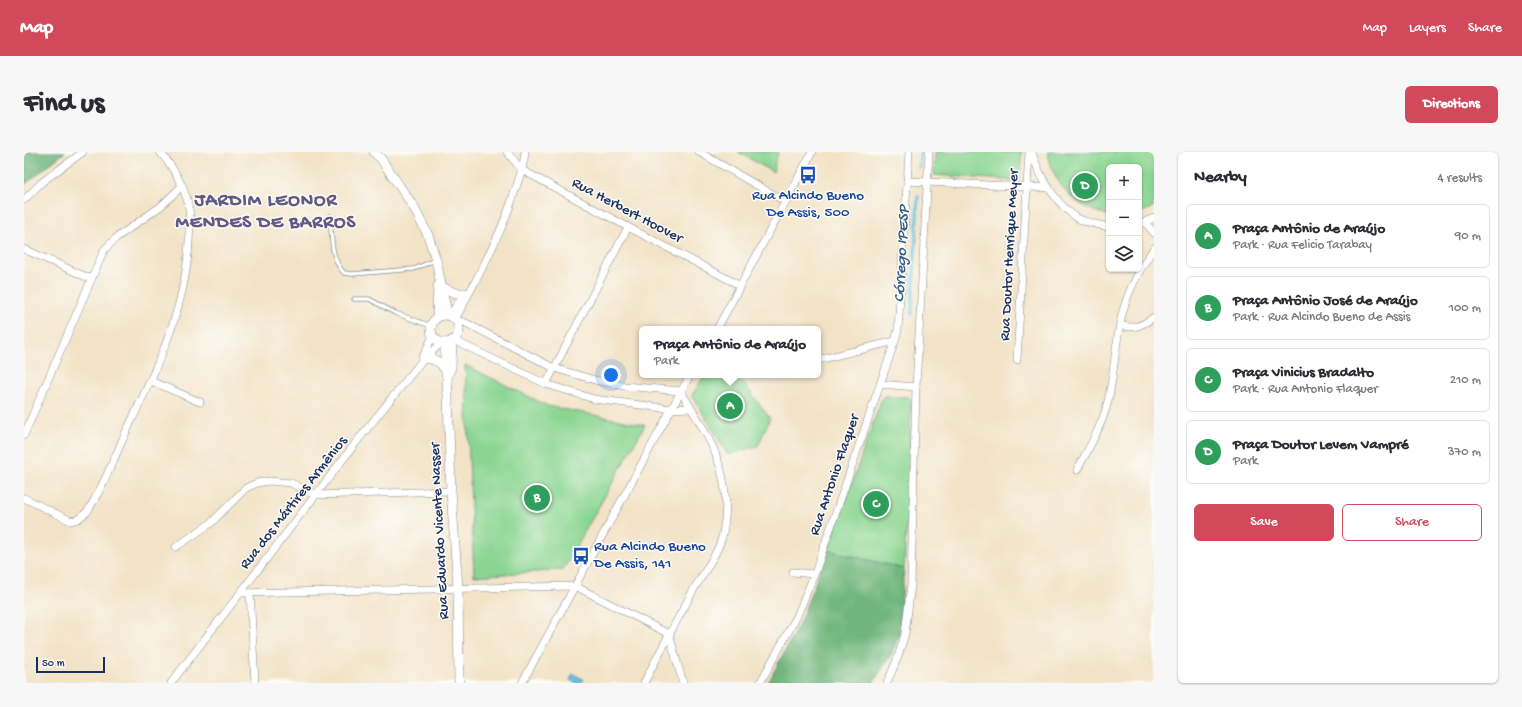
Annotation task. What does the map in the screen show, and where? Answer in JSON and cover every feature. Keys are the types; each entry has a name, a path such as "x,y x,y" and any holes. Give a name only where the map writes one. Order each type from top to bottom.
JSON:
{"street":[{"path":"24,200 42,182 83,152"},
{"path":"24,498 71,521 78,519 87,512 151,381 166,346 176,315 188,255 190,215 182,186 175,172 160,152"},
{"path":"374,152 381,159 422,221 431,241 442,287 452,318 459,331 448,341"},
{"name":"Rua Herbert Hoover","path":"507,152 522,170 741,286"},
{"path":"452,318 473,285 504,221 522,170 525,152"},
{"path":"699,152 786,202"},
{"name":"Rua Antonio Flaquer","path":"760,683 797,616 814,574 895,341 898,330 909,152"},
{"path":"886,683 898,657 904,634 911,585 916,387 926,182 929,152"},
{"path":"1031,152 1049,188 1069,211 1080,219 1106,226"},
{"name":"Rua Doutor Henrique Meyer","path":"1017,360 1026,187 1031,152"},
{"path":"719,326 786,202 809,154"},
{"path":"908,182 1049,188"},
{"path":"24,435 99,259 108,245 161,206 182,186"},
{"path":"1154,218 1142,223 1154,233"},
{"path":"546,384 628,227"},
{"path":"1077,470 1101,424 1108,401 1120,325 1127,298 1133,283 1154,248"},
{"path":"24,249 91,279"},
{"path":"437,264 437,317 431,326 433,336 437,340 448,341 546,384 594,399 672,409 690,408"},
{"path":"452,318 465,293 473,285"},
{"path":"442,287 455,293 465,293"},
{"path":"437,317 452,318 464,322 554,368 595,380 624,386 681,391"},
{"path":"1120,325 1132,328 1145,323 1154,317"},
{"path":"433,336 422,360 437,360 443,366 446,375"},
{"name":"Rua dos Mártires Armênios","path":"171,683 315,495 422,360 448,341"},
{"name":"Rua Eduardo Vicente Nasser","path":"448,341 446,375 451,491 458,588 459,683"},
{"path":"821,359 895,341"},
{"path":"522,683 688,378"},
{"path":"151,381 200,402"},
{"path":"880,384 916,387"},
{"path":"644,683 669,634 714,556 723,534 726,513 725,489 718,459 711,441 681,391"},
{"path":"176,548 211,523 246,488 257,483 269,481 290,483 315,495 451,491"},
{"path":"793,572 814,574"},
{"path":"241,593 575,586 669,634 683,683"},
{"path":"250,593 255,683"}],"lane":[{"path":"330,216 334,258 338,267 344,273 352,274 414,269 437,264"},
{"path":"354,299 370,299 396,313 431,326"}],"green space":[{"path":"24,152 65,152 24,185"},
{"path":"738,152 778,152 773,172"},
{"path":"935,152 1022,152 1019,181 934,175"},
{"path":"1048,152 1154,152 1154,207 1142,212 1142,164 1106,164 1106,214 1086,207 1068,194 1055,175"},
{"path":"465,365 548,406 645,425 563,570 474,576"},
{"path":"703,378 739,378 770,418 758,446 728,455 692,395"},
{"path":"884,396 909,397 911,400 910,458 904,569 828,550"},
{"path":"828,550 904,569 899,636 891,655 873,683 768,683 799,624"}],"water":[{"path":"573,674 583,679 581,683 576,683 570,680"}],"waterway":[{"name":"Córrego IPESP","path":"919,168 920,152"},
{"name":"Córrego IPESP","path":"912,314 918,196"}],"place":[{"name":"Rua Alcindo Bueno De Assis, 500","path":"808,175"},
{"name":"Praça Doutor Levem Vampré","path":"1085,186"},
{"name":"Praça Antônio de Araújo","path":"730,406"},
{"name":"Praça Antônio José de Araújo","path":"537,498"},
{"name":"Praça Vinicius Bradalto","path":"876,504"},
{"name":"Rua Alcindo Bueno De Assis, 141","path":"581,556"}],"district":[{"name":"JARDIM LEONOR MENDES DE BARROS","path":"266,212"}]}
